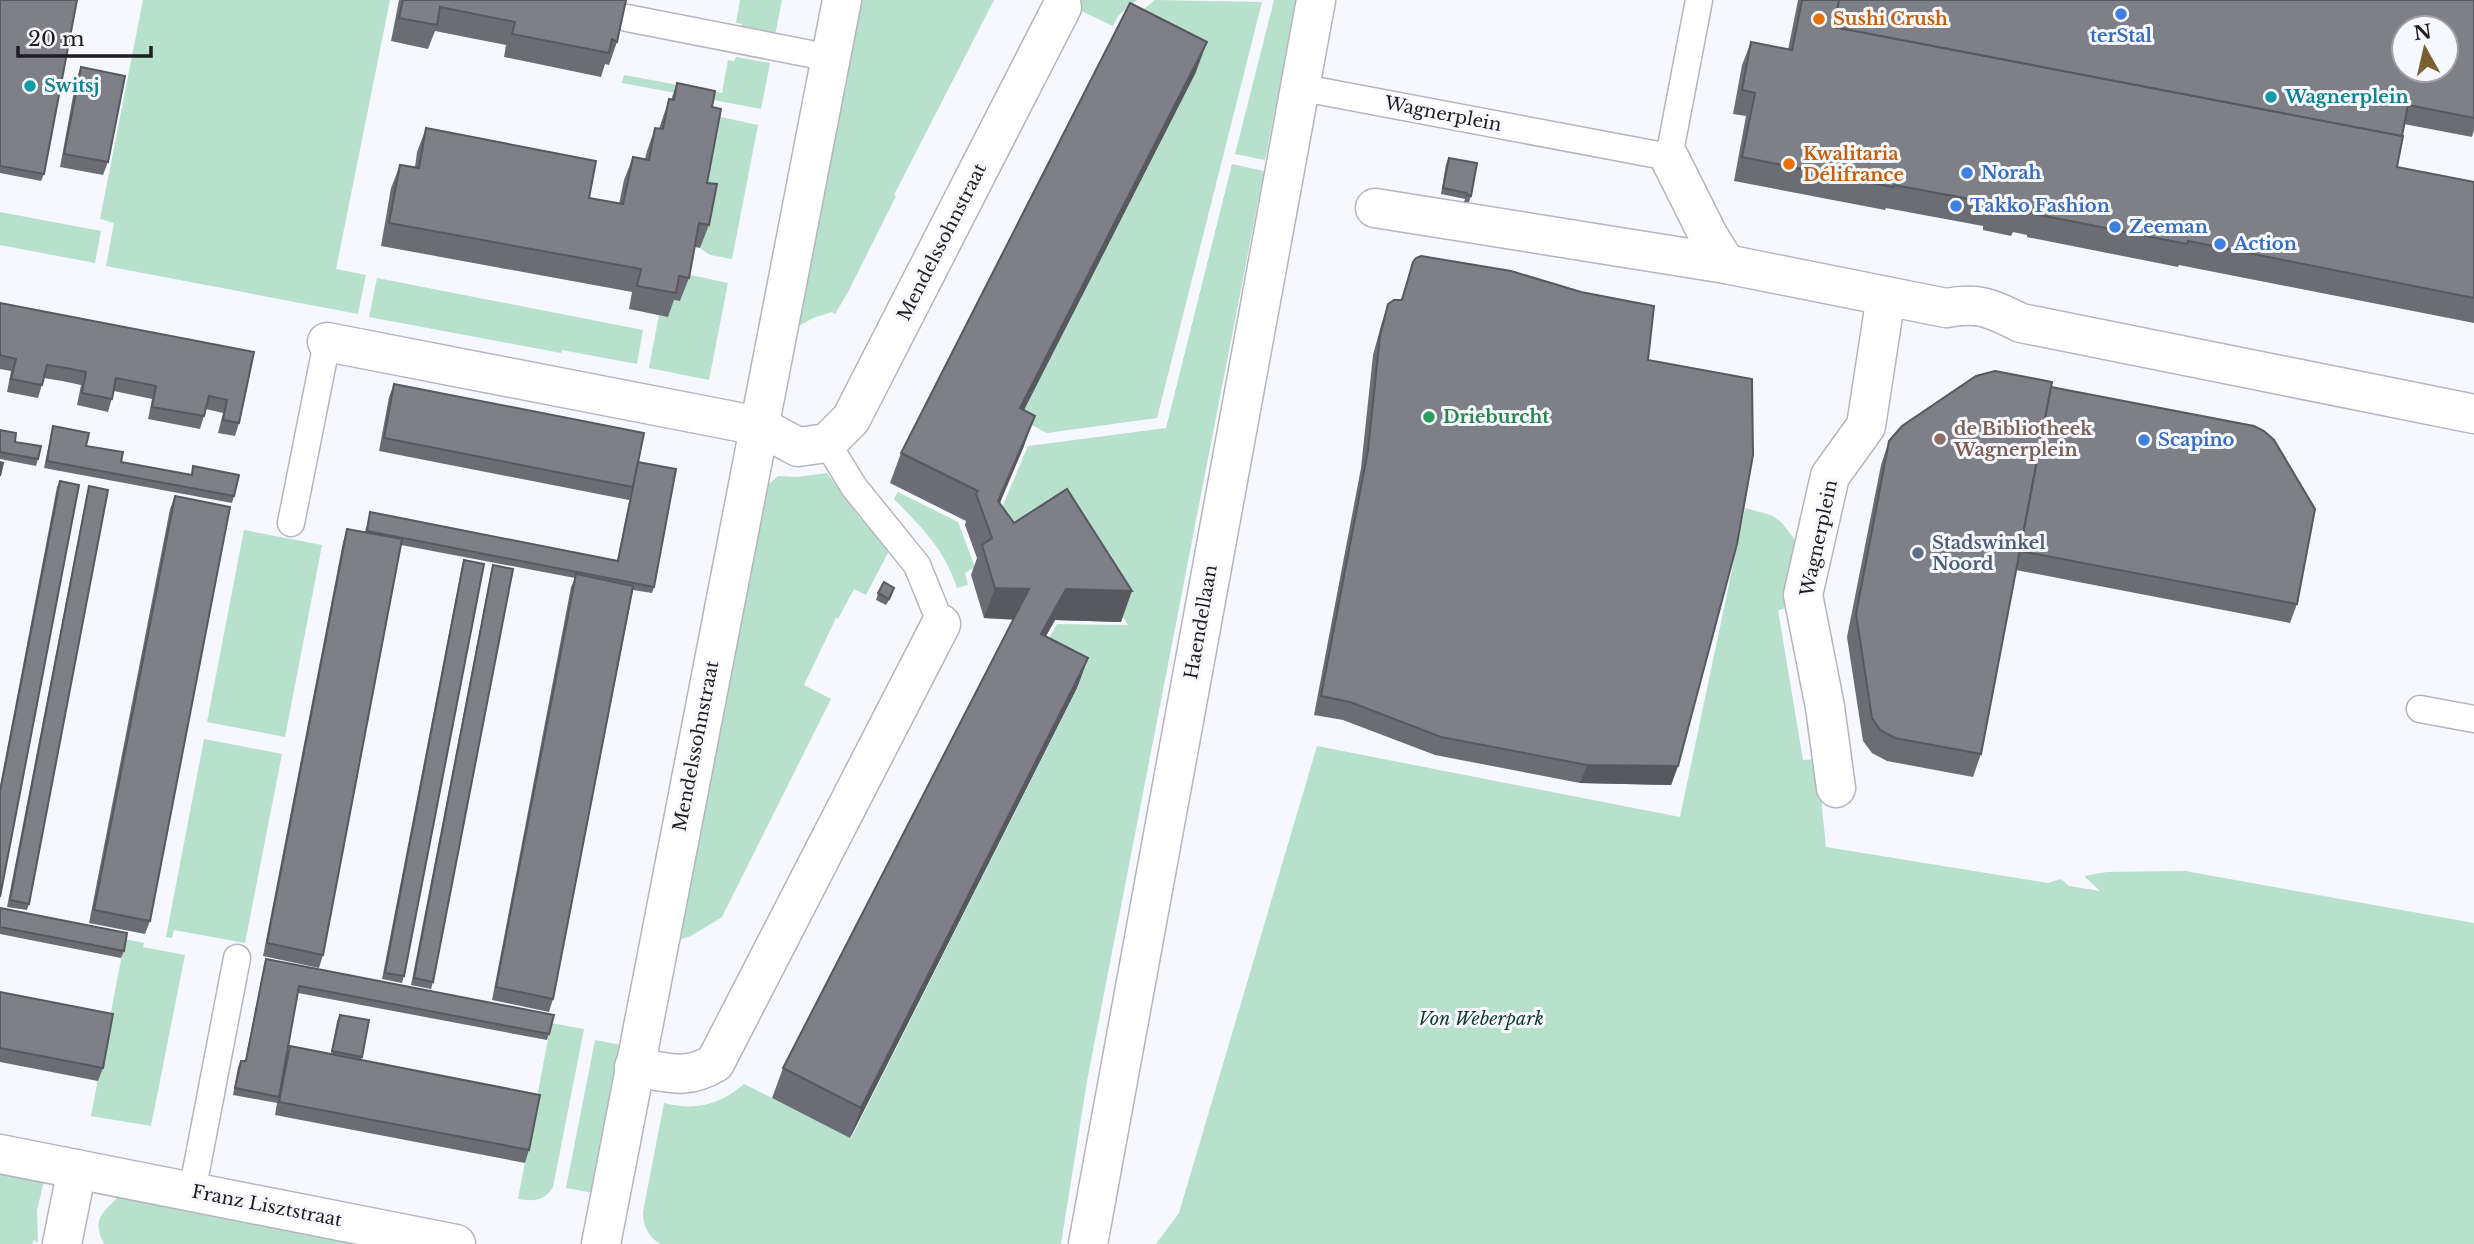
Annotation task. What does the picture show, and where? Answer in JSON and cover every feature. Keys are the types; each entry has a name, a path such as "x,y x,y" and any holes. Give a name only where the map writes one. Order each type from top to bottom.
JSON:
{"street":[{"name":"Mendelssohnstraat","path":"601,1244 842,0"},
{"name":"Haendellaan","path":"1088,1244 1315,0"},
{"name":"Mendelssohnstraat","path":"827,443 851,419 1062,7"},
{"path":"1669,157 1727,264"},
{"path":"1374,208 1727,264 1946,308 1968,304 1994,310 2021,323 2474,414"},
{"name":"Wagnerplein","path":"1836,788 1825,707 1803,595 1830,476 1866,426 1886,296"},
{"path":"327,342 759,426 798,447 827,443"},
{"path":"634,1067 682,1075 701,1072 715,1063 941,624"},
{"name":"Franz Lisztstraat","path":"0,1154 456,1244"},
{"path":"62,1244 77,1169"}],"lane":[{"path":"1669,157 1699,0"},
{"path":"627,18 831,58"},
{"name":"Wagnerplein","path":"1298,87 1669,157"},
{"path":"291,523 327,342"},
{"path":"827,443 854,487 917,565 941,624"},
{"path":"2420,709 2474,719"},
{"path":"192,1192 237,958"}],"green space":[{"path":"143,0 390,0 336,269 366,275 358,314 106,266 114,223 100,219"},
{"path":"740,0 782,0 775,36 741,29 742,24 736,23"},
{"path":"861,0 994,0 835,314 832,312 813,318 799,326"},
{"path":"1058,0 1137,0 1118,16 1113,26"},
{"path":"1155,0 1262,2 1157,418 1047,433 1020,419 1127,23"},
{"path":"1274,0 1297,0 1265,160 1235,154"},
{"path":"736,57 770,63 761,109 622,83 624,75 722,93 728,60 734,61"},
{"path":"707,114 758,125 732,259 710,255 700,248 708,208 699,206"},
{"path":"1232,164 1264,171 1087,1081 1061,1244 660,1244 647,1230 643,1212 664,1103 686,1106 707,1104 726,1097 744,1084 851,1138 1079,685 1035,663 1057,624 1128,625 1057,514 992,531 1028,446 1166,428"},
{"path":"0,212 101,231 95,263 0,245"},
{"path":"686,274 728,283 709,380 649,368 659,315"},
{"path":"377,278 643,330 637,364 562,350 561,353 369,317"},
{"path":"827,473 859,517 890,549 866,595 854,589 838,619 836,618 804,685 831,699 722,917 691,936 679,940 768,485 778,476 797,477"},
{"path":"898,492 958,522 975,567 965,573 968,585 957,588 939,550 894,499"},
{"name":"Von Weberpark","path":"1745,508 1771,515 1781,522 1793,537 1798,549 1791,607 1778,610 1803,760 1817,759 1826,847 2048,883 2061,879 2069,886 2100,891 2084,876 2107,872 2185,871 2474,923 2474,1244 1156,1244 1179,1213 1317,746 1680,817"},
{"path":"244,530 322,545 285,737 207,722"},
{"path":"204,739 282,754 245,943 174,930 172,938 166,937"},
{"path":"125,939 144,943 143,947 185,955 151,1126 91,1116"},
{"path":"551,1023 584,1029 553,1187 538,1199 518,1199"},
{"path":"595,1040 622,1045 593,1193 566,1188"},
{"path":"0,1172 44,1181 37,1210 38,1243 34,1240 32,1244 0,1244"},
{"path":"120,1195 375,1244 104,1244 99,1222 104,1212"}],"building":[{"name":"Switsj","path":"0,0 77,0 44,174 0,166"},
{"path":"403,0 626,0 617,42 612,39 609,53 512,34 515,22 440,7 437,25 399,18"},
{"path":"1802,0 1839,0 1834,27 2403,136 2397,167 2474,182 2474,298 2188,241 2187,244 2021,209 2020,213 1991,207 1992,203 1894,185 1893,187 1742,157 1755,93 1742,90 1751,42 1792,50"},
{"name":"Wagnerplein","path":"1839,0 2474,0 2474,118 2408,105 2402,136 1834,27"},
{"path":"1130,3 1207,42 1020,408 1035,416 998,501 1014,523 1067,489 1132,591 1066,589 1041,634 1088,658 861,1108 783,1068 1029,589 995,588 982,545 992,538 976,494 978,491 901,453"},
{"path":"81,67 125,76 108,162 64,154"},
{"path":"677,83 715,91 712,107 721,109 707,183 717,184 709,225 699,223 689,278 679,276 676,293 637,286 641,269 389,223 400,165 419,168 426,128 596,161 589,198 623,204 633,157 649,160 655,128 663,129 669,99 674,100"},
{"path":"1449,158 1477,163 1471,196 1443,188"},
{"path":"1421,256 1511,271 1581,292 1654,306 1648,360 1752,379 1753,455 1737,544 1678,766 1587,765 1441,737 1350,702 1321,696 1368,450 1380,336 1388,304 1394,300 1402,300 1413,262"},
{"path":"0,303 254,352 239,423 223,420 227,400 209,396 204,416 152,407 156,386 116,378 112,399 82,393 86,372 66,368 47,365 42,385 11,379 16,359 0,355"},
{"path":"1995,371 2052,382 1981,754 1895,738 1880,730 1872,718 1856,614 1889,441 1902,426 1976,376"},
{"path":"394,384 644,433 633,487 384,438"},
{"path":"2051,387 2254,426 2264,431 2274,440 2315,509 2297,604 2020,551"},
{"path":"53,426 89,433 86,446 123,452 121,462 192,475 193,466 239,475 234,496 47,461"},
{"path":"0,430 16,433 15,442 41,446 38,459 0,452"},
{"path":"638,462 676,469 654,587 367,531 370,512 618,561"},
{"path":"60,481 79,485 0,897 0,792"},
{"path":"89,486 108,490 29,904 10,900"},
{"path":"175,496 230,507 150,921 94,910"},
{"path":"347,529 402,539 323,955 267,943"},
{"path":"464,560 484,564 404,976 385,973"},
{"path":"493,565 513,569 433,982 414,978"},
{"path":"576,574 633,586 553,999 496,987"},
{"path":"884,582 894,588 889,599 878,593"},
{"path":"0,908 127,933 124,951 0,927"},
{"path":"266,959 554,1015 549,1034 299,986 279,1097 235,1088 241,1061 246,1061"},
{"path":"0,992 113,1014 103,1068 0,1048"},
{"path":"340,1015 369,1020 362,1057 332,1051"},
{"path":"290,1046 540,1095 529,1150 279,1102"}],"place":[{"name":"terStal","path":"2121,14"},
{"name":"Sushi Crush","path":"1819,19"},
{"name":"Switsj","path":"30,86"},
{"name":"Wagnerplein","path":"2271,97"},
{"name":"Kwalitaria Délifrance","path":"1789,164"},
{"name":"Norah","path":"1967,173"},
{"name":"Takko Fashion","path":"1956,206"},
{"name":"Zeeman","path":"2115,227"},
{"name":"Action","path":"2220,244"},
{"name":"Drieburcht","path":"1429,417"},
{"name":"de Bibliotheek Wagnerplein","path":"1940,439"},
{"name":"Scapino","path":"2144,440"},
{"name":"Stadswinkel Noord","path":"1918,553"}]}
